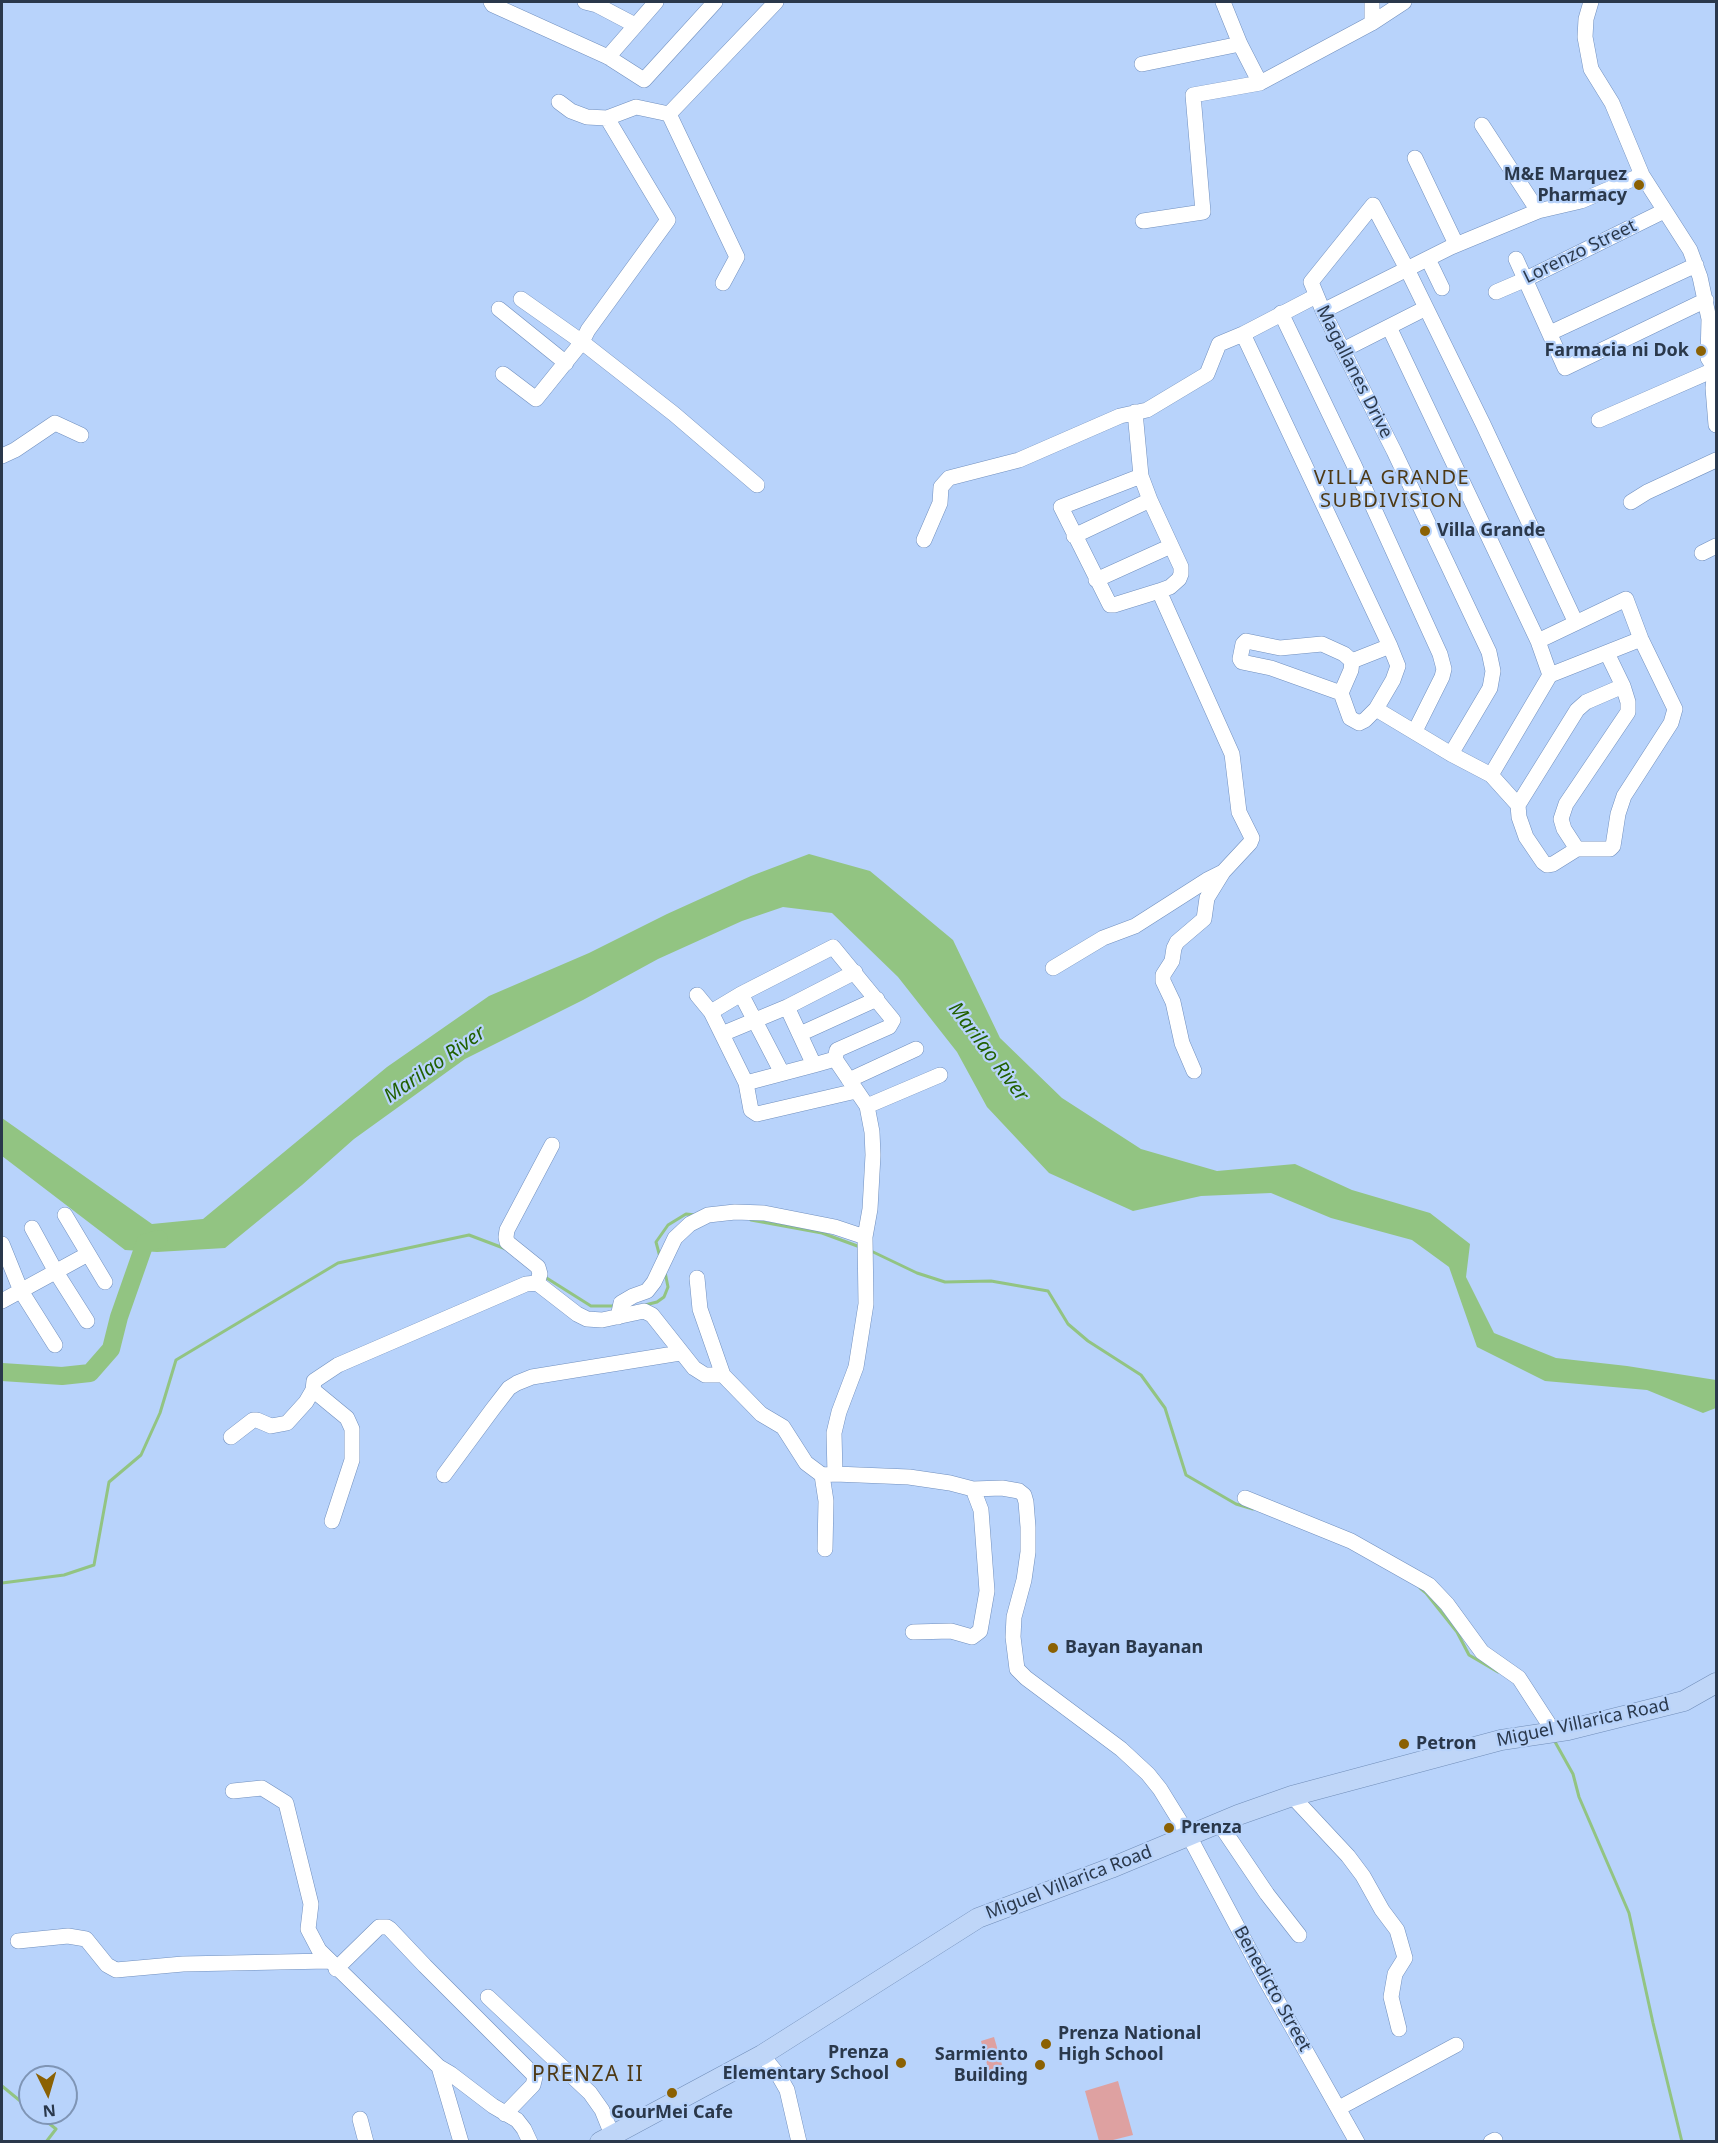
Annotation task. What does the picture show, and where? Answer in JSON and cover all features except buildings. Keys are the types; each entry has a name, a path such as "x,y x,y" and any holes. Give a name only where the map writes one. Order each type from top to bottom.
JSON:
{"main road":[{"name":"Miguel Villarica Road","path":"609,2139 762,2055 978,1918 1292,1796 1501,1740 1554,1732 1684,1701 1716,1683"}],"street":[{"path":"608,57 656,2"},
{"path":"493,3 608,57 644,80 715,2"},
{"path":"669,114 776,2"},
{"path":"1223,2 1240,44 1260,83"},
{"path":"1372,2 1372,22"},
{"path":"1143,221 1203,212 1193,95 1260,83 1404,2"},
{"path":"1591,2 1586,19 1585,38 1590,63 1612,103 1642,174 1679,232 1696,265 1710,319 1708,358 1716,369 1713,388 1716,425"},
{"path":"595,3 635,25"},
{"path":"1142,64 1240,44"},
{"path":"559,102 571,111 587,117 607,118 636,107 669,114"},
{"path":"669,114 737,257 723,283"},
{"path":"503,374 536,399 582,342 588,330 668,220 607,118"},
{"path":"1482,125 1538,211"},
{"path":"1415,158 1456,244"},
{"path":"1323,311 1456,244 1538,211 1581,201 1642,174"},
{"path":"924,540 940,503 941,487 949,478 1019,460 1120,416 1147,410 1207,374 1219,344 1281,313 1313,289 1373,205 1483,424 1576,623"},
{"name":"Lorenzo Street","path":"1496,291 1524,280 1664,211"},
{"path":"1428,259 1442,288"},
{"path":"1516,259 1565,368 1706,300"},
{"path":"1550,333 1696,265"},
{"name":"Magallanes Drive","path":"1313,289 1394,451 1491,658 1493,671 1490,688 1451,754"},
{"path":"521,299 582,342 674,414 757,485"},
{"path":"1343,350 1426,308"},
{"path":"499,309 566,363"},
{"path":"1281,313 1354,465 1443,662 1442,677 1415,731"},
{"path":"1389,327 1538,641 1550,675"},
{"path":"1243,334 1398,666 1393,680 1376,709 1359,723 1350,718 1341,693 1351,670 1352,661"},
{"path":"1599,420 1716,369"},
{"path":"1135,412 1141,476 1181,567 1181,574 1170,587 1110,605 1061,507 1141,476"},
{"path":"2,456 55,423 81,435"},
{"path":"1631,502 1647,492 1716,460"},
{"path":"1074,536 1150,500"},
{"path":"1096,580 1171,546"},
{"path":"1702,553 1716,546"},
{"path":"1159,591 1233,754 1239,812 1252,838 1223,872 1207,898 1204,919 1178,942 1174,948 1172,960 1163,975 1163,981 1173,1002 1182,1043 1194,1071"},
{"path":"1538,641 1626,599 1641,639 1673,700 1675,715 1624,796 1618,814 1613,846 1610,849 1577,849 1553,864 1547,865 1526,837 1519,818 1518,805 1577,710 1586,702 1623,686"},
{"path":"1491,775 1550,675 1641,639"},
{"path":"1341,693 1242,662 1240,659 1243,644 1246,641 1280,648 1322,644 1344,654 1352,661"},
{"path":"1352,661 1390,646"},
{"path":"1270,669 1280,648"},
{"path":"1577,849 1564,829 1561,819 1566,804 1628,712 1628,702 1623,686 1607,653"},
{"path":"1376,709 1491,775 1518,805"},
{"path":"1053,968 1103,938 1135,926 1223,872"},
{"path":"711,1012 833,947 892,1017 892,1024 837,1050 835,1059 867,1106 872,1132 873,1155 865,1245 866,1304 856,1367 838,1412 834,1433 826,1501 825,1549"},
{"path":"722,1034 787,1007 855,972"},
{"path":"741,994 782,1073"},
{"path":"697,995 711,1012 746,1083 751,1110 757,1114 853,1085 916,1049"},
{"path":"800,1034 877,999"},
{"path":"787,1007 814,1065"},
{"path":"746,1083 835,1059"},
{"path":"867,1106 940,1075"},
{"path":"537,1283 540,1274 538,1267 507,1242 506,1237 507,1230 552,1145"},
{"path":"618,1317 621,1303 647,1291 654,1282 675,1238 690,1224 708,1215 735,1212 764,1213 835,1227 865,1245"},
{"path":"65,1215 105,1282"},
{"path":"33,1228 56,1272 87,1321"},
{"path":"2,1244 21,1291 55,1345"},
{"path":"2,1301 88,1254"},
{"path":"697,1278 700,1309 723,1375 761,1413 783,1427 806,1463 829,1474 909,1477 950,1482 973,1489 981,1510 987,1591 980,1631 972,1637 951,1631 913,1632"},
{"path":"231,1437 253,1420 271,1426 287,1423 306,1402 313,1390 314,1382 338,1365 526,1284 537,1283 587,1319 602,1320 644,1311 652,1315 694,1368 705,1375 723,1375"},
{"path":"444,1475 509,1388 517,1383 532,1377 680,1353"},
{"path":"313,1390 347,1418 352,1429 352,1460 332,1521"},
{"name":"Benedicto Street","path":"973,1489 1002,1488 1019,1491 1024,1495 1026,1502 1028,1552 1024,1580 1014,1617 1013,1637 1015,1662 1020,1673 1139,1765 1160,1789 1189,1836 1264,1977 1358,2142"},
{"path":"1245,1498 1351,1541 1429,1586 1447,1604 1482,1652 1520,1678 1554,1732"},
{"path":"233,1791 262,1788 286,1803 311,1904 308,1922 309,1935 332,1965 439,2067 504,2114 516,2120 524,2129 530,2142"},
{"path":"1292,1796 1348,1856 1397,1930 1405,1958 1391,1985 1391,1997 1399,2029"},
{"path":"1219,1823 1267,1894 1299,1935"},
{"path":"18,1941 68,1936 86,1939 106,1965 116,1970 183,1964 332,1965 379,1928 387,1927 535,2077 533,2085 504,2114"},
{"path":"488,1997 597,2100 609,2139"},
{"path":"1339,2108 1456,2045"},
{"path":"762,2055 787,2090 799,2142"},
{"path":"439,2067 460,2142"},
{"path":"360,2119 366,2142"}],"shaded area":[{"path":"994,2037 1003,2068 989,2072 981,2041"},
{"path":"1118,2081 1133,2135 1099,2141 1085,2091"}],"water":[{"name":"Marilao River","path":"809,854 870,871 953,940 1000,1038 1062,1098 1141,1149 1217,1171 1295,1164 1352,1190 1430,1213 1470,1244 1466,1277 1494,1333 1556,1358 1716,1380 1716,1408 1703,1413 1647,1390 1545,1381 1477,1347 1449,1267 1412,1240 1331,1218 1271,1193 1201,1196 1133,1211 1049,1173 987,1107 957,1052 898,977 832,913 783,907 742,921 658,959 583,1000 465,1059 354,1139 225,1248 157,1252 125,1250 2,1156 2,1118 152,1224 203,1219 387,1067 489,996 589,953 751,876"}],"waterway":[{"path":"660,1257 656,1242 668,1225 686,1214 696,1215"},
{"path":"751,1220 822,1233 860,1247"},
{"path":"2,1583 64,1575 94,1565 109,1482 141,1455 160,1413 176,1360 338,1263 469,1235 506,1249"},
{"path":"2,1372 62,1376 90,1373 111,1349 119,1317 145,1243 159,1239"},
{"path":"869,1250 917,1273 945,1282 991,1281 1048,1291 1068,1324 1088,1341 1141,1375 1165,1408 1186,1475 1236,1504 1253,1509"},
{"path":"645,1305 657,1302 664,1297 668,1287 665,1272"},
{"path":"545,1277 591,1306 614,1306"},
{"path":"1420,1588 1457,1632 1469,1655 1498,1672"},
{"path":"1554,1740 1573,1774 1579,1797 1629,1913 1682,2142"},
{"path":"2,2086 18,2099"},
{"path":"46,2142 56,2129 51,2125"}],"place":[{"name":"M&E Marquez Pharmacy","path":"1639,185"},
{"name":"Farmacia ni Dok","path":"1701,351"},
{"name":"Villa Grande","path":"1425,531"},
{"name":"Bayan Bayanan","path":"1053,1648"},
{"name":"Petron","path":"1404,1744"},
{"name":"Prenza","path":"1169,1828"},
{"name":"Prenza National High School","path":"1046,2044"},
{"name":"Prenza Elementary School","path":"901,2063"},
{"name":"Sarmiento Building","path":"1040,2065"},
{"name":"GourMei Cafe","path":"672,2093"}],"district":[{"name":"VILLA GRANDE SUBDIVISION","path":"1392,490"},
{"name":"PRENZA II","path":"588,2075"}]}
